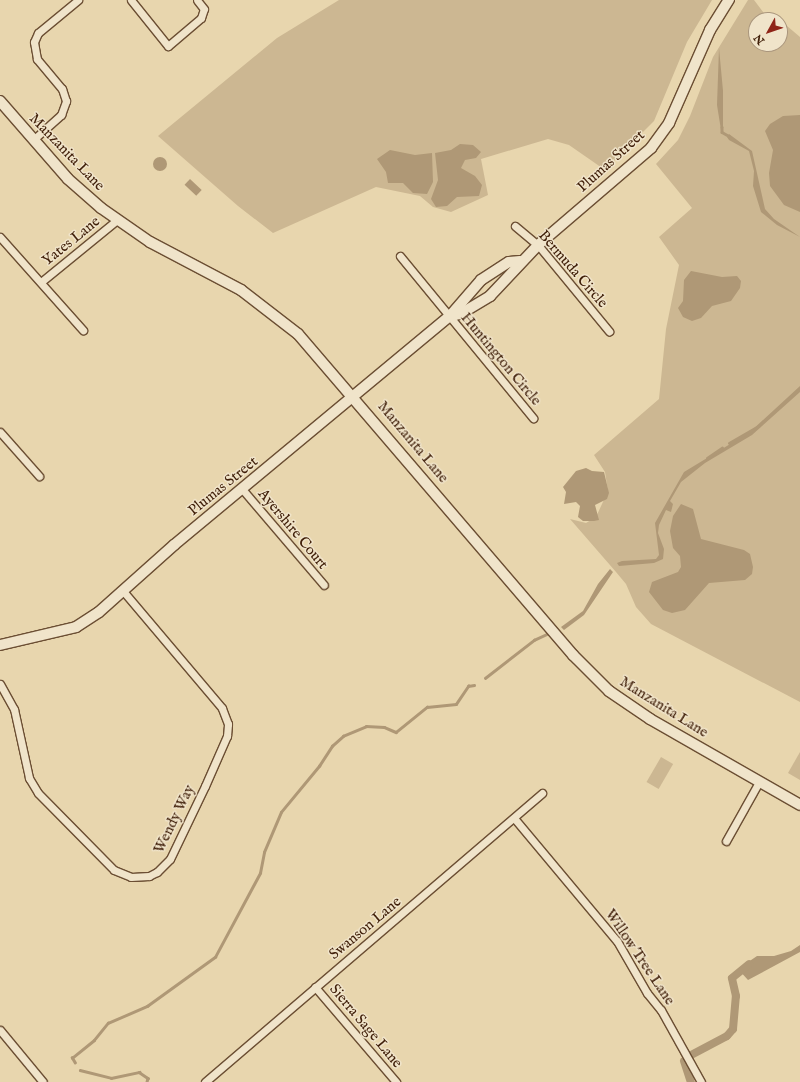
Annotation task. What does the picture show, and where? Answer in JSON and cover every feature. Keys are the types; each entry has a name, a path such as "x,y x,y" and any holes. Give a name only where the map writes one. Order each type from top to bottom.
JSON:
{"street":[{"path":"33,140 61,115 66,101 62,89 37,59 34,42 38,33 78,0"},
{"path":"131,0 168,46 201,18 204,9 197,0"},
{"name":"Plumas Street","path":"449,317 462,313 490,296 514,271 520,261 630,168 660,136 681,100 710,30 728,0"},
{"name":"Manzanita Lane","path":"0,101 68,179 117,220 150,242 242,290 269,310 312,347 549,627 585,668 622,701 800,805"},
{"name":"Yates Lane","path":"41,282 117,220"},
{"name":"Bermuda Circle","path":"515,226 538,245 609,331"},
{"name":"Yates Lane","path":"0,237 83,330"},
{"name":"Huntington Circle","path":"400,256 533,418"},
{"name":"Plumas Street","path":"0,645 76,627 124,592 166,553 449,317 481,280 509,262 520,261"},
{"path":"0,432 39,476"},
{"name":"Ayershire Court","path":"242,489 324,586"},
{"name":"Wendy Way","path":"0,684 14,710 30,778 38,793 114,870 131,878 149,876 157,872 170,859 227,736 228,724 222,708 124,592"},
{"path":"726,841 760,782"},
{"name":"Swanson Lane","path":"205,1082 542,793"},
{"name":"Willow Tree Lane","path":"514,818 617,941 647,994 661,1010 701,1082"},
{"name":"Sierra Sage Lane","path":"315,987 396,1082"},
{"path":"0,1030 43,1082"}],"shaded area":[{"path":"339,0 712,0 687,42 654,121 605,170 569,145 548,139 481,159 488,195 451,212 433,207 420,196 376,187 273,233 238,206 158,136 277,38"},
{"path":"748,0 754,0 763,12 748,12 748,52 788,52 788,27 800,37 800,702 651,624 636,607 626,584 570,519 586,523 596,517 608,491 605,472 594,455 659,399 666,329 679,265 659,237 692,208 656,164 678,140 690,116 713,57"},
{"path":"719,48 723,91 723,130 721,130 717,105"},
{"path":"800,115 800,212 784,205 770,186 769,173 773,150 765,131 770,124 783,116"},
{"path":"729,134 752,151 765,209 774,219 800,237 777,225 761,212 753,186 754,171 749,151 729,140 727,137"},
{"path":"460,144 473,145 481,152 476,158 465,160 461,168 475,176 482,185 479,196 457,197 447,206 436,207 431,199 438,180 435,153 451,150"},
{"path":"390,150 415,155 432,153 433,182 427,194 413,193 403,183 388,183 386,172 377,159"},
{"path":"160,157 165,159 167,164 165,169 160,171 155,169 153,164 155,159"},
{"path":"190,179 202,190 196,196 185,185"},
{"path":"691,271 722,277 737,276 741,281 740,288 731,301 712,306 701,318 692,321 683,317 678,308 683,301 684,280"},
{"path":"800,386 800,392 752,435 705,463 681,482 670,501 673,504 671,512 666,510 659,525 658,533 664,549 663,559 654,563 619,566 617,563 622,561 656,559 659,555 655,523 684,472 750,432"},
{"path":"586,468 592,471 604,472 609,493 607,499 595,505 599,520 594,521 583,521 578,517 580,506 576,502 564,504 566,492 563,487 576,471"},
{"path":"681,504 693,509 701,539 744,550 750,554 753,567 752,574 745,580 709,583 685,610 672,613 663,610 649,592 652,582 678,572 681,567 680,556 673,548 670,531 673,516"},
{"path":"610,569 613,572 584,615 564,630 561,627 583,611 598,584"},
{"path":"800,752 800,780 788,773"},
{"path":"661,757 673,764 659,789 646,782"},
{"path":"800,945 800,952 748,980 738,969 757,956 774,956 791,951"}],"waterway":[{"path":"722,127 722,132 729,136"},
{"path":"729,443 758,426"},
{"path":"707,458 722,448"},
{"path":"485,678 534,640 551,632"},
{"path":"75,1063 72,1058 94,1040 108,1023 147,1006 215,957 260,873 264,852 281,812 319,766 332,746 343,736 366,726 384,727 396,732 427,707 456,704 468,686 474,685"},
{"path":"693,1054 727,1036 733,1029 736,996 732,978 749,964"},
{"path":"684,1061 691,1082"},
{"path":"80,1070 111,1078 139,1072 148,1078 147,1082"}]}
